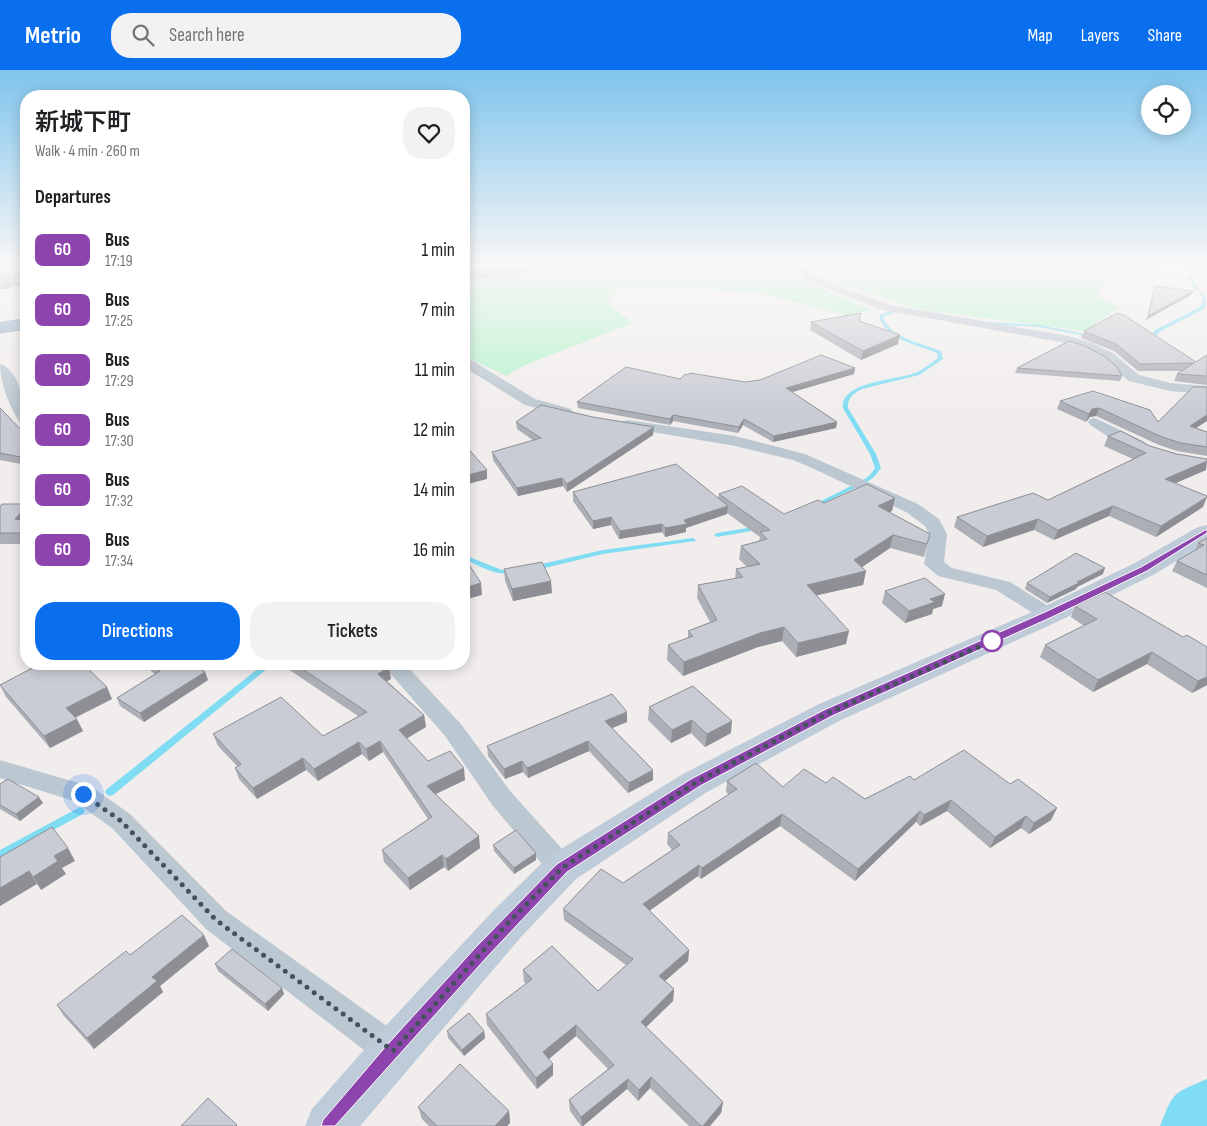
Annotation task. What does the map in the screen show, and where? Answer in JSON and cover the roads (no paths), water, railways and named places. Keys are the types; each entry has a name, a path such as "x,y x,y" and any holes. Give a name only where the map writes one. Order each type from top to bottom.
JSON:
{"highway":[{"path":"0,328 20,325"},
{"path":"0,338 20,335"}],"main road":[{"path":"329,1126 393,1051 507,924 562,868 695,783 828,713 1049,615 1144,569 1207,532"}],"street":[{"path":"917,313 1068,340 1088,346 1108,356 1134,378 1170,386 1207,390"},
{"path":"470,365 530,402 584,416"},
{"path":"0,368 10,380 20,409"},
{"path":"608,421 680,434 735,441 799,457 820,466 912,508 933,523 938,534 934,564 945,572 1003,586 1049,615"},
{"path":"1095,422 1123,438 1156,451"},
{"path":"398,670 453,730 502,799 562,868"},
{"path":"0,769 83,794 121,821 216,920 393,1051"}],"waterway":[{"path":"864,482 878,468 873,454 846,408 846,399 860,388 917,374 941,359 939,352 906,340 890,331 884,325 881,318 888,313"},
{"path":"1153,336 1157,331 1192,313"},
{"path":"989,323 1040,326 1091,336"},
{"path":"814,506 853,487"},
{"path":"717,535 760,528"},
{"path":"536,568 603,552 693,540"},
{"path":"470,559 501,572 512,571"},
{"path":"110,792 262,670"},
{"path":"0,855 80,811"},
{"path":"1200,1126 1207,1119"}]}
